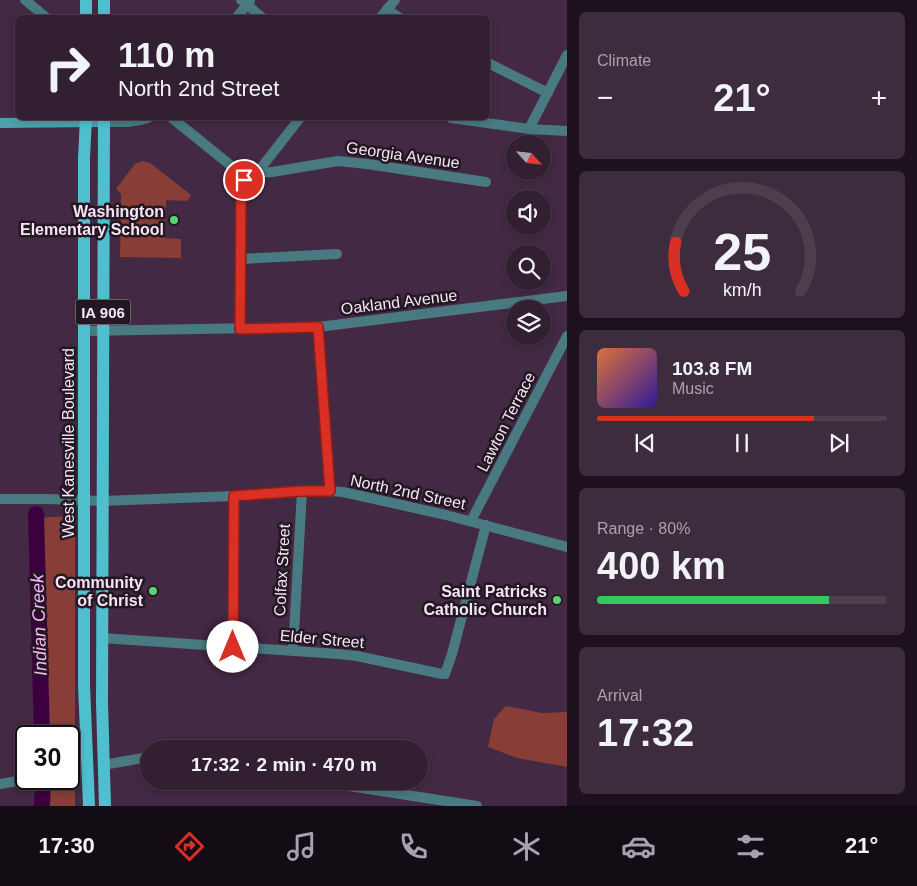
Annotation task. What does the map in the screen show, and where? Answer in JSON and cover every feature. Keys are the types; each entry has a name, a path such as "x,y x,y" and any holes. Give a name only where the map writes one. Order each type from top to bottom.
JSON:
{"main road":[{"path":"86,0 86,15"},
{"path":"104,0 104,15"},
{"name":"West Kanesville Boulevard","path":"86,120 84,158 84,685 89,806"},
{"path":"0,123 104,120"},
{"name":"IA 906","path":"104,120 102,638 105,806"}],"street":[{"path":"25,0 43,15"},
{"path":"382,15 394,0"},
{"path":"238,15 246,2 260,15"},
{"path":"387,9 396,15"},
{"path":"529,129 567,55"},
{"path":"490,64 548,93"},
{"path":"104,120 130,122 142,120"},
{"path":"174,120 245,177 241,188 240,329"},
{"path":"257,173 298,120"},
{"path":"465,120 567,132"},
{"name":"Georgia Avenue","path":"245,177 249,174 338,161 486,182"},
{"path":"241,259 337,254"},
{"name":"Oakland Avenue","path":"84,331 318,327 567,296"},
{"path":"318,327 330,491"},
{"name":"Lawton Terrace","path":"471,521 567,336"},
{"name":"North 2nd Street","path":"0,499 102,501 234,496 302,491 343,492 471,521 567,547"},
{"name":"Colfax Street","path":"293,651 302,491"},
{"path":"233,647 234,496"},
{"name":"Elder Street","path":"102,638 357,656 445,674 486,525"},
{"path":"103,765 140,759"},
{"path":"0,784 15,781"},
{"path":"375,790 477,806"}],"shaded area":[{"path":"143,161 150,163 191,195 187,201 166,200 165,238 181,239 181,258 120,257 121,194 116,189 135,164"},
{"path":"75,516 75,725 42,725 30,518"},
{"path":"506,706 542,713 567,712 567,767 517,758 488,747 494,719"},
{"path":"44,790 75,790 75,806 43,806"}],"waterway":[{"name":"Indian Creek","path":"36,514 42,725"},
{"name":"Indian Creek","path":"42,806 43,790"}],"place":[{"name":"Washington Elementary School","path":"174,220"},
{"name":"Community of Christ","path":"153,591"},
{"name":"Saint Patricks Catholic Church","path":"557,600"}],"route":[{"path":"233,647 234,496 317,490 330,491 318,327 240,329 241,188 244,180"}]}
